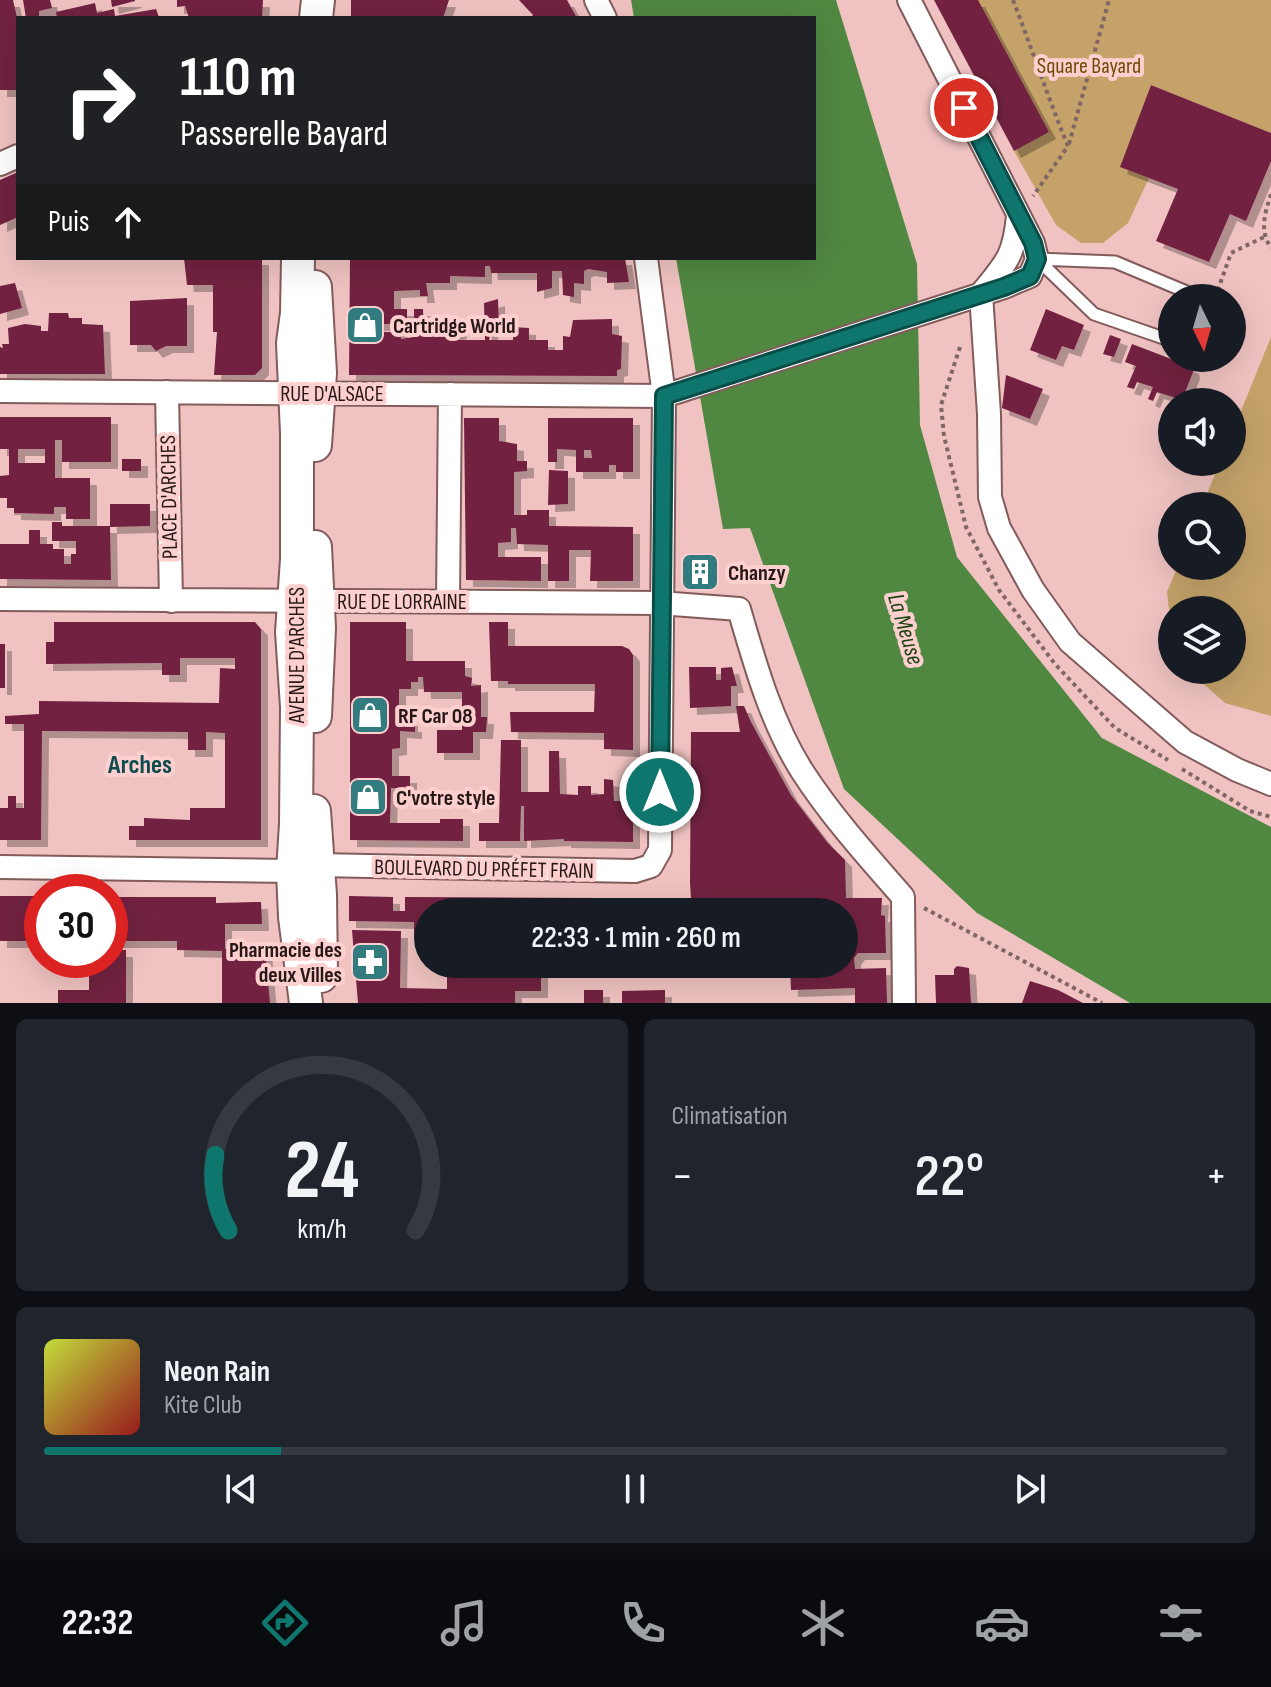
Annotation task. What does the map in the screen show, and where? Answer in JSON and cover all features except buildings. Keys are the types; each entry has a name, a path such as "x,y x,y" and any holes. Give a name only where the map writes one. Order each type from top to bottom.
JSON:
{"main road":[{"name":"AVENUE D'ARCHES","path":"298,260 293,343 307,393"},
{"name":"AVENUE D'ARCHES","path":"306,1003 295,917 314,809 319,639 306,601 297,559 297,433 307,393 315,260"},
{"name":"AVENUE D'ARCHES","path":"305,868 319,948 324,1003"}],"street":[{"path":"909,0 1033,243 1034,268"},
{"path":"1018,216 1011,254 981,294 989,414 990,497 999,528 1033,590 1070,642 1185,742 1271,784"},
{"path":"1011,254 1034,268"},
{"path":"646,260 664,396 660,603"},
{"name":"RUE D'ALSACE","path":"0,391 664,396 981,294 1034,268"},
{"name":"PLACE D'ARCHES","path":"167,392 171,601"},
{"path":"448,601 450,394"},
{"name":"RUE DE LORRAINE","path":"0,599 660,603 739,609 763,692 801,770 853,839 903,897"},
{"name":"BOULEVARD DU PRÉFET FRAIN","path":"0,867 635,871 651,866 660,850 660,603"},
{"path":"903,897 904,1003"}],"lane":[{"path":"1034,268 1115,262 1168,284"},
{"path":"1034,268 1094,314 1158,336"}],"path":[{"path":"1013,0 1045,93 1068,146"},
{"path":"1018,216 1068,146 1109,0"},
{"path":"1271,194 1264,215 1264,237 1271,248"},
{"path":"1220,284 1231,253 1264,237"},
{"path":"903,897 1102,1003"}],"green space":[{"name":"Square Bayard","path":"978,0 1271,0 1271,133 1151,85 1121,167 1149,178 1128,223 1103,243 1081,243 1056,225 1014,151"},
{"path":"1271,337 1271,716 1225,703 1204,684 1246,684 1246,596 1167,596 1167,592 1172,580 1246,580 1246,492 1208,492 1214,476 1246,476 1246,399"}],"water":[{"name":"La Meuse","path":"631,0 836,0 917,264 920,425 957,557 1102,738 1271,827 1271,1003 1130,1003 977,913 844,789 750,528 723,529 676,260 816,260 816,16 634,16"}],"place":[{"name":"Cartridge World","path":"365,325"},
{"name":"Chanzy","path":"700,572"},
{"name":"RF Car 08","path":"370,715"},
{"name":"C'votre style","path":"368,797"},
{"name":"Pharmacie des deux Villes","path":"370,962"}],"district":[{"name":"Arches","path":"140,764"}],"route":[{"path":"660,792 664,396 1030,276 1037,259 1033,243 964,108"}]}
